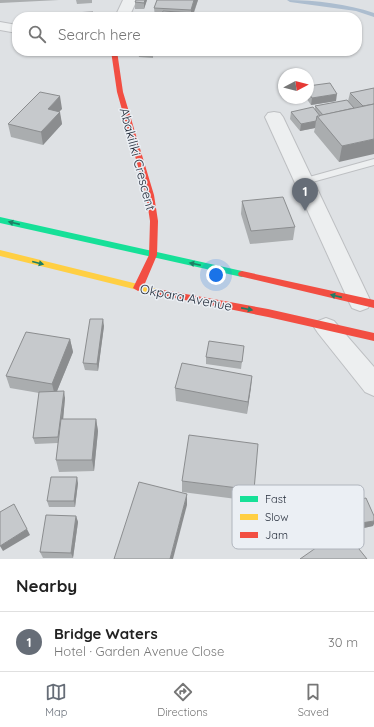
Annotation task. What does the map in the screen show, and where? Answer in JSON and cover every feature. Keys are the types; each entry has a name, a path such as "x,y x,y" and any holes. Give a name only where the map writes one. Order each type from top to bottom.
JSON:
{"main road":[{"name":"Abakiliki Crescent","path":"115,56 120,92 150,194 154,221 153,255 138,288"},
{"path":"0,220 281,286 367,303"},
{"name":"Okpara Avenue","path":"0,253 138,288 270,310 326,327 374,337"}],"street":[{"path":"124,12 130,0"},
{"path":"0,26 12,28"},
{"path":"274,117 367,303"},
{"path":"326,327 374,385"}],"lane":[{"path":"305,181 374,162"}],"building":[{"path":"136,0 145,0 144,3 135,2"},
{"path":"157,0 194,0 191,10 154,8"},
{"path":"330,83 337,94 314,98 314,85"},
{"path":"374,88 374,104 363,106 350,93"},
{"path":"40,92 60,96 48,109 60,112 41,132 8,124"},
{"path":"347,100 354,108 323,115 315,106"},
{"path":"374,104 374,139 342,146 317,116"},
{"path":"313,107 320,116 317,116 316,121 301,124 291,112"},
{"path":"283,197 295,227 251,231 242,201"},
{"path":"90,319 103,319 97,364 83,363"},
{"path":"26,332 70,339 52,384 6,376"},
{"path":"209,341 244,346 242,362 206,357"},
{"path":"182,363 252,376 248,402 175,388"},
{"path":"64,391 58,437 33,438 39,392"},
{"path":"61,419 96,419 92,460 56,460"},
{"path":"189,435 258,444 254,485 232,485 232,487 182,481"},
{"path":"51,477 77,477 74,501 47,501"},
{"path":"139,482 187,494 170,559 114,559"},
{"path":"364,498 366,498 374,516 374,521 364,523"},
{"path":"14,504 27,529 0,546 0,512"},
{"path":"46,515 76,516 71,553 40,552"},
{"path":"314,549 359,549 367,559 300,559"}],"waterway":[{"path":"290,0 357,9 374,15"}],"traffic: fast":[{"path":"0,220 242,274"}],"traffic: slow":[{"path":"0,253 158,292"}],"traffic: jam":[{"path":"115,56 120,92 150,195 154,221 153,255 138,288"},
{"path":"242,274 374,304"},
{"path":"158,292 268,313 374,337"}],"place":[{"name":"Bridge Waters","path":"305,211"}]}
